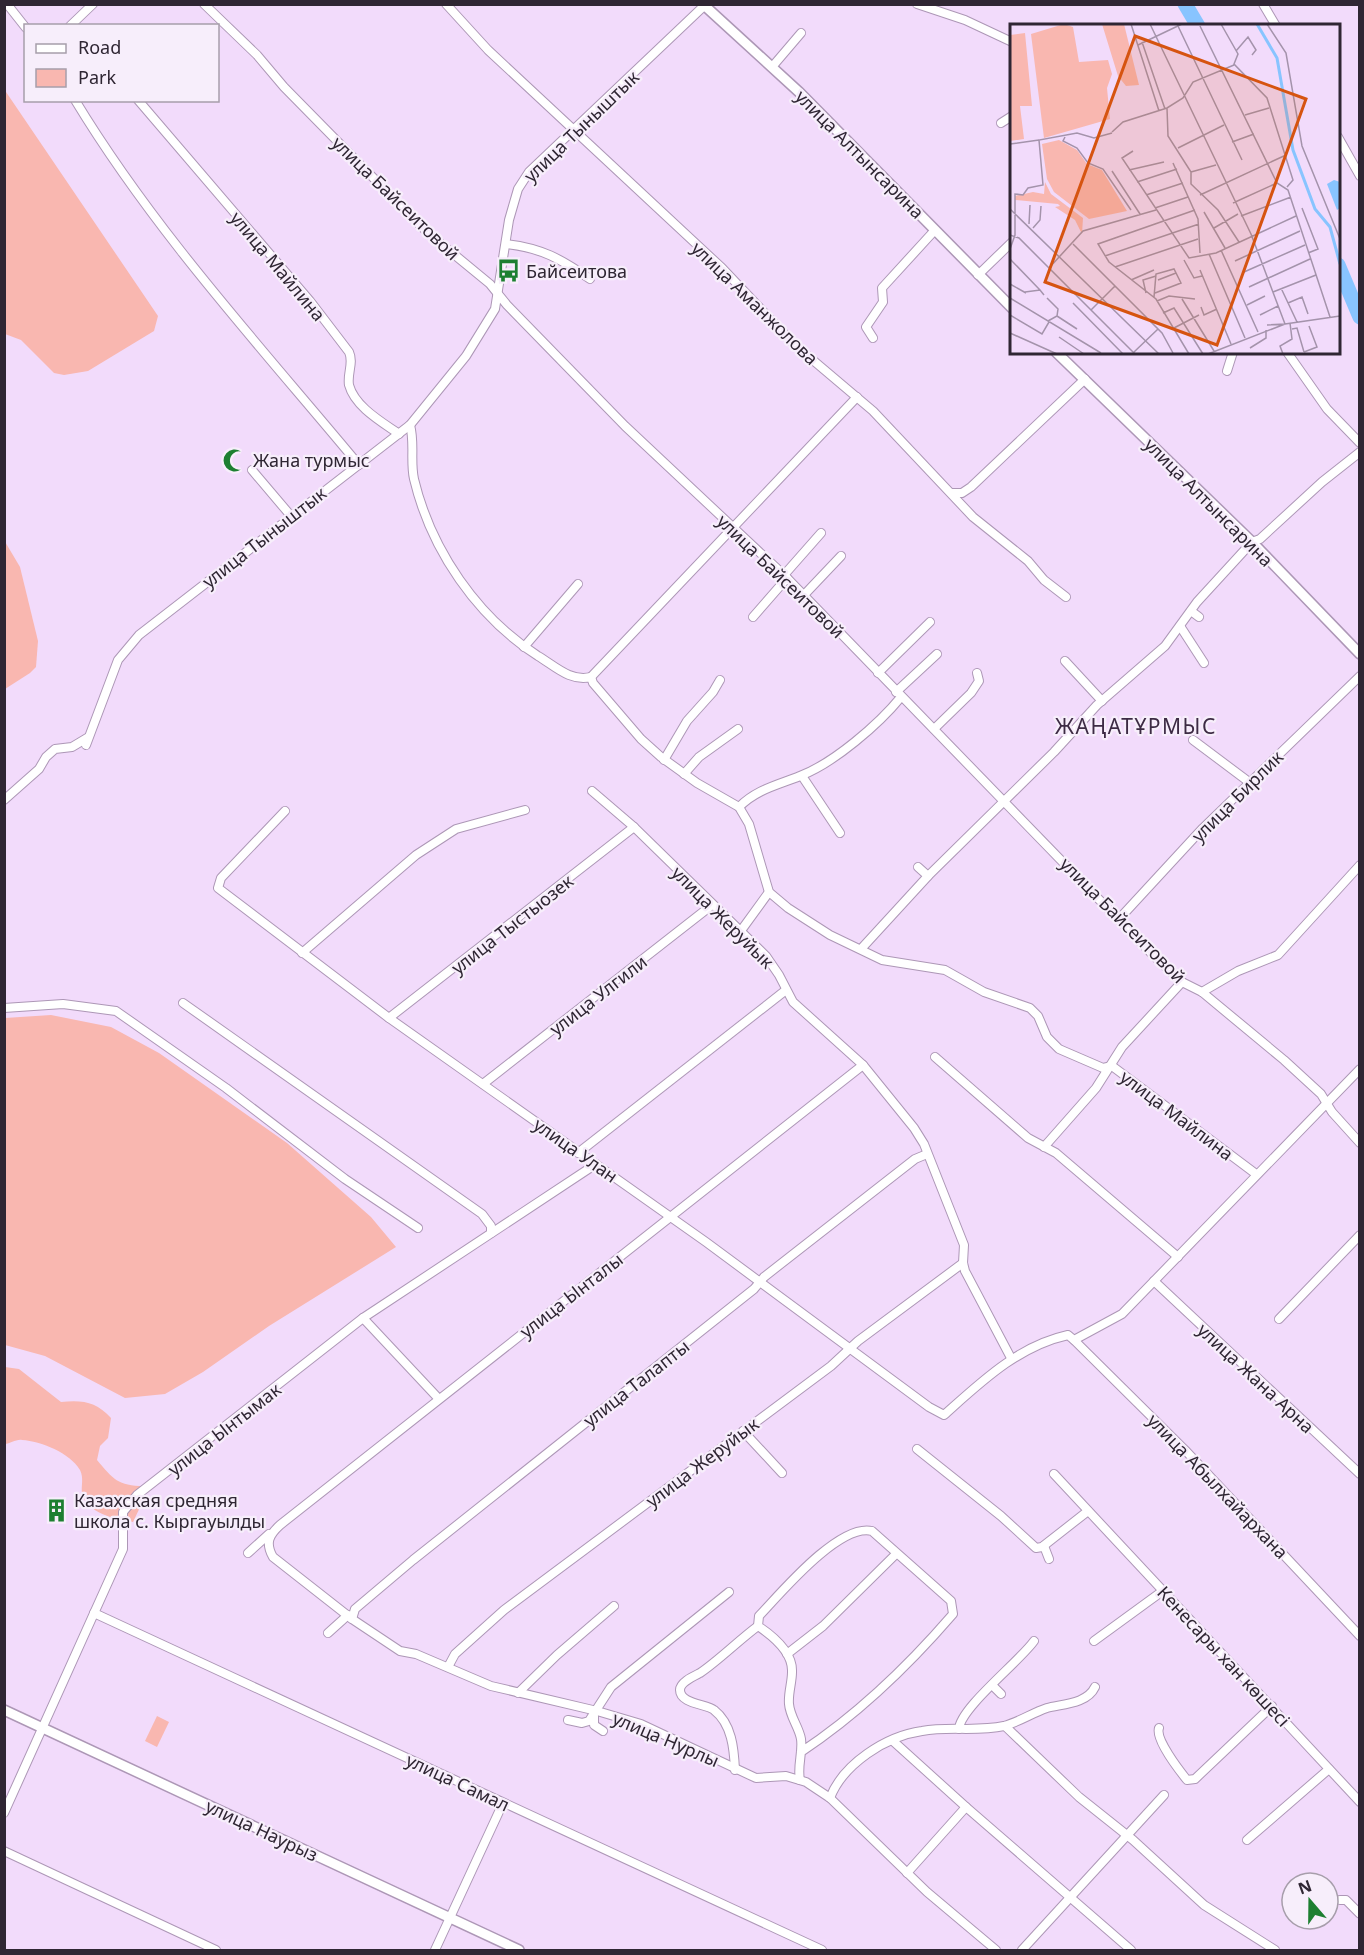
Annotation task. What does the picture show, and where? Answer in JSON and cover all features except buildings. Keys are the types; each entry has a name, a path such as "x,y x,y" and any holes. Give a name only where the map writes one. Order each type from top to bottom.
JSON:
{"street":[{"path":"7,4 24,25"},
{"path":"72,24 93,4"},
{"name":"улица Байсеитовой","path":"204,4 257,55 307,111 421,227 490,284 625,426 786,576 1003,802 1182,982 1203,992 1284,1060 1328,1102 1332,1112 1359,1143"},
{"name":"улица Аманжолова","path":"446,4 488,50 722,268 795,345 857,397 973,517 1028,561 1044,580 1065,597"},
{"path":"916,4 965,20 1010,42"},
{"path":"1263,4 1275,24"},
{"name":"улица Тыныштык","path":"4,800 39,769 46,757 55,749 86,742 118,660 139,635 410,425 466,356 495,309 518,189 529,172 705,5"},
{"name":"улица Алтынсарина","path":"705,5 772,67 1010,308"},
{"path":"772,67 801,33"},
{"path":"76,102 140,196 289,383 359,465"},
{"name":"улица Майлина","path":"140,102 350,352 352,359 349,384 354,394 363,406 399,434"},
{"path":"1001,123 1010,117"},
{"path":"1340,141 1359,176"},
{"path":"873,338 866,327 883,302 882,288 936,231"},
{"path":"978,275 1010,243"},
{"path":"506,244 560,257 590,279"},
{"name":"улица Алтынсарина","path":"1058,354 1252,542 1359,654"},
{"path":"1227,371 1232,354"},
{"path":"1288,354 1327,409 1359,443"},
{"path":"952,493 962,493 971,487 1085,379"},
{"path":"410,425 414,440 413,477 430,525 460,578 485,614 524,647 572,677 581,679 591,677 857,397"},
{"path":"861,949 927,876 1102,701 1165,646 1191,611 1252,542 1260,539 1322,482 1359,452"},
{"path":"252,470 291,516"},
{"path":"753,617 820,533"},
{"path":"804,595 841,556"},
{"path":"524,647 578,585"},
{"path":"1191,611 1199,617"},
{"path":"878,673 930,622"},
{"path":"1180,626 1204,663"},
{"path":"739,807 756,793 802,776 856,742 937,654"},
{"path":"1065,661 1102,701"},
{"path":"934,729 971,693 979,681 977,673"},
{"name":"улица Бирлик","path":"1119,919 1249,782 1359,676"},
{"path":"591,677 593,683 634,731 664,760 739,807 749,824 769,892 740,932"},
{"path":"664,760 687,721 720,680"},
{"path":"684,774 699,757 738,729"},
{"path":"1193,740 1249,782"},
{"path":"802,776 840,833"},
{"name":"улица Жеруйык","path":"592,791 634,827 766,956 793,1002 862,1065 908,1120 927,1154 964,1245 963,1263 1011,1358"},
{"path":"302,953 416,855 456,829 525,810"},
{"name":"улица Улан","path":"285,811 221,878 218,888 302,953 389,1018 852,1348 929,1407 944,1415 1011,1358"},
{"name":"улица Тыстыозек","path":"389,1018 634,827"},
{"path":"1203,992 1238,971 1278,955 1359,865"},
{"path":"918,867 927,876"},
{"name":"улица Майлина","path":"769,892 814,926 882,960 945,970 984,992 1030,1008 1038,1016 1047,1037 1059,1049 1104,1068 1112,1066 1256,1174"},
{"name":"улица Улгили","path":"483,1084 712,905"},
{"path":"1044,1147 1096,1088 1122,1047 1182,982"},
{"path":"578,1153 786,990"},
{"path":"183,1003 482,1214 491,1226 491,1233"},
{"path":"4,1008 63,1004 116,1011 226,1088 345,1179 418,1228"},
{"path":"935,1057 1029,1138 1087,1179 1178,1257"},
{"name":"улица Ынталы","path":"273,1531 438,1398 570,1298 862,1065"},
{"path":"1011,1358 1057,1338 1068,1335 1074,1340 1122,1314 1359,1069"},
{"name":"улица Талапты","path":"328,1633 350,1617 355,1609 413,1560 761,1283 764,1277 915,1160 927,1154"},
{"name":"улица Ынтымак","path":"4,1813 123,1549 123,1512 137,1495 363,1318 596,1164"},
{"path":"1279,1319 1359,1235"},
{"name":"улица Жеруйык","path":"448,1667 454,1654 504,1610 963,1263"},
{"name":"улица Жана Арна","path":"1154,1281 1359,1474"},
{"path":"363,1318 438,1398"},
{"name":"улица Абылхайархана","path":"1074,1340 1185,1450 1359,1636"},
{"path":"743,1431 782,1473"},
{"path":"917,1449 994,1510 1035,1548 1044,1546 1088,1511"},
{"name":"Кенесары хан көшесі","path":"1054,1474 1359,1802"},
{"path":"735,1770 730,1733 723,1720 714,1709 696,1704 681,1695 681,1685 703,1671 758,1626 759,1616 808,1565 835,1542 867,1530 951,1601 953,1614 934,1636 863,1704 830,1733 801,1752"},
{"path":"248,1553 273,1531"},
{"name":"улица Нурлы","path":"273,1531 268,1541 273,1557 350,1617 400,1651 416,1654 491,1686 641,1724 756,1778 786,1776 800,1780 830,1798 961,1923 996,1950"},
{"path":"1044,1546 1049,1559"},
{"path":"787,1654 824,1626 896,1554"},
{"path":"1094,1641 1164,1590"},
{"path":"603,1731 594,1725 596,1714 611,1687 729,1592"},
{"path":"518,1693 544,1666 614,1606"},
{"name":"улица Самал","path":"94,1614 822,1950"},
{"path":"758,1626 772,1636 787,1654 792,1671 788,1688 790,1716 801,1737 798,1769 800,1780"},
{"path":"959,1729 964,1717 1034,1641"},
{"path":"993,1685 1001,1694"},
{"path":"830,1798 840,1779 857,1762 893,1741 920,1731 1005,1726 1047,1708 1084,1698 1092,1693 1095,1687"},
{"path":"1159,1728 1158,1735 1176,1766 1187,1780 1195,1779 1272,1706"},
{"name":"улица Наурыз","path":"4,1710 519,1950"},
{"path":"568,1720 582,1723 596,1714"},
{"path":"1005,1726 1079,1797 1127,1836 1204,1905 1275,1950"},
{"path":"893,1741 1131,1950"},
{"path":"1248,1840 1329,1769"},
{"path":"1022,1950 1164,1795"},
{"path":"435,1950 503,1803"},
{"path":"907,1873 966,1807"},
{"path":"4,1851 216,1950"},
{"path":"1340,1900 1346,1900 1359,1914"}],"green space":[{"path":"4,89 158,316 154,331 88,371 64,375 54,373 21,340 5,334"},
{"path":"4,540 20,567 38,641 36,667 5,689"},
{"path":"51,1015 111,1027 159,1053 287,1143 371,1217 396,1247 269,1326 203,1372 165,1394 125,1398 45,1356 5,1345 5,1018"},
{"path":"5,1367 19,1369 61,1402 89,1403 100,1408 111,1418 108,1438 100,1446 97,1460 107,1472 122,1483 144,1486 144,1499 133,1522 111,1517 89,1506 82,1493 80,1470 62,1453 46,1445 30,1441 20,1440 5,1444"},
{"path":"157,1716 169,1722 157,1747 145,1741"}],"waterway":[{"path":"1185,4 1197,24"},
{"path":"1340,270 1360,317"}],"place":[{"name":"Байсеитова","path":"508,271"},
{"name":"Жана турмыс","path":"235,460"},
{"name":"Казахская средняя школа с. Кыргауылды","path":"56,1510"}],"district":[{"name":"ЖАҢАТҰРМЫС","path":"1136,726"}]}
